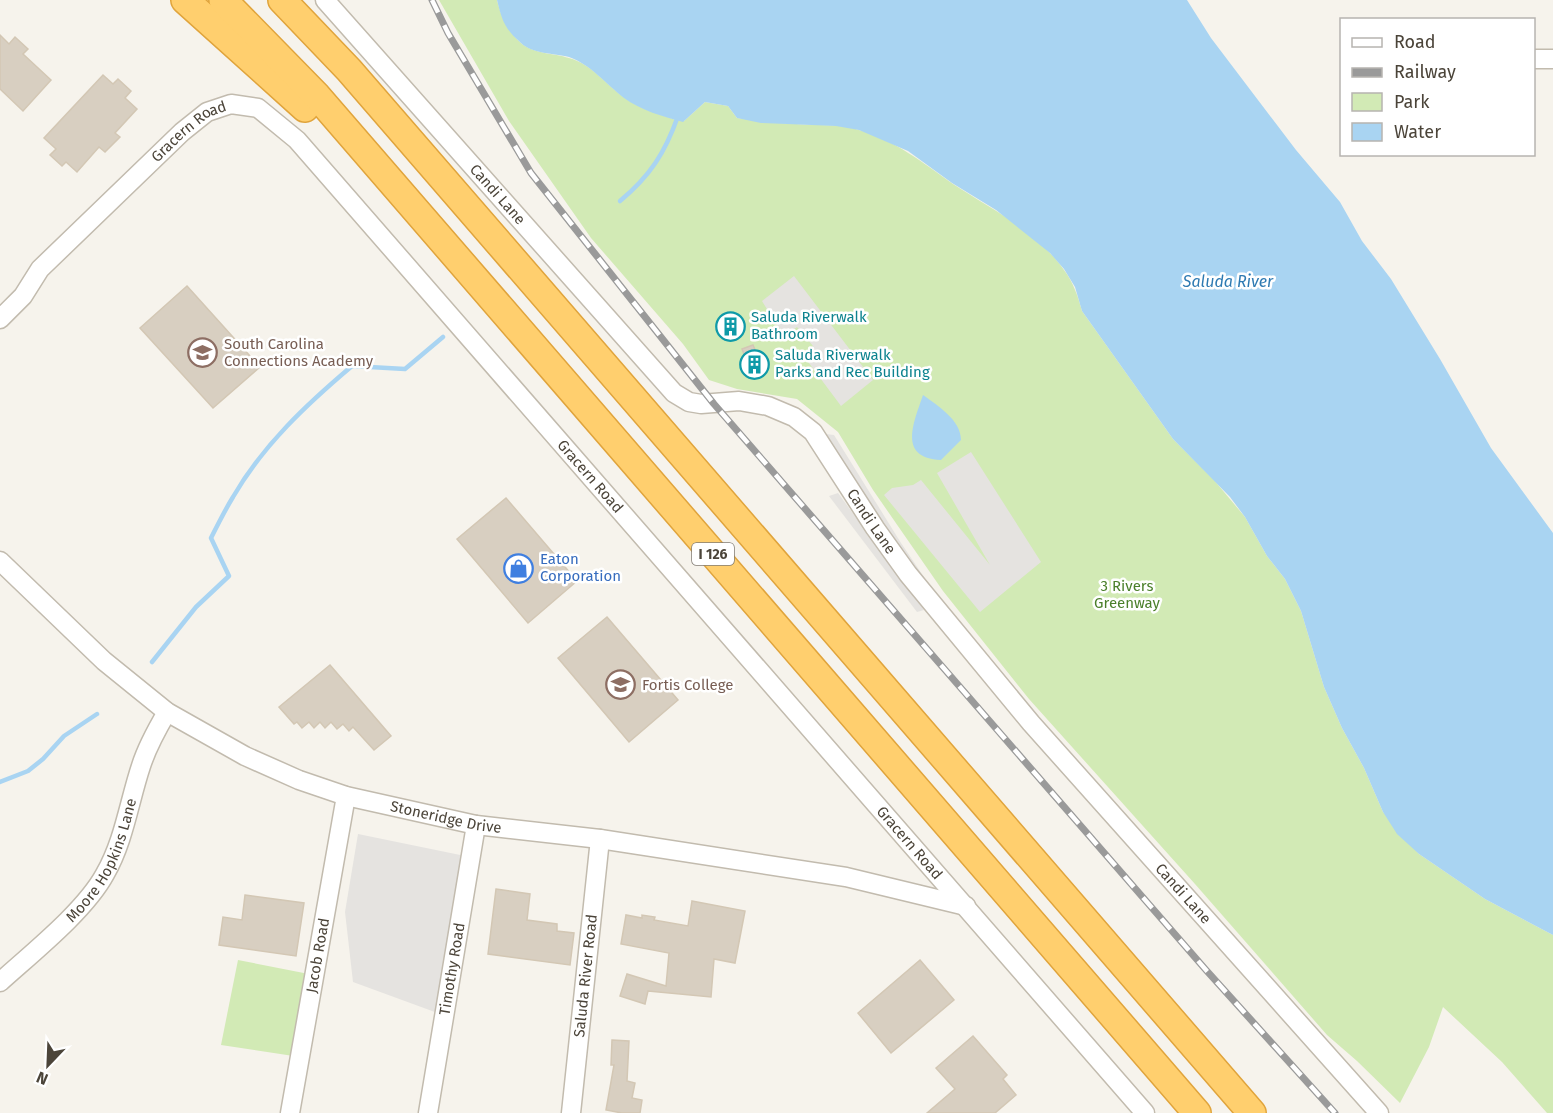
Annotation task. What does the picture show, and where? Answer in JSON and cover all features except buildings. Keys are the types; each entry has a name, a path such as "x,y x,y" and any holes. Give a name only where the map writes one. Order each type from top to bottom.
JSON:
{"highway":[{"path":"185,0 404,196"},
{"name":"I 126","path":"223,0 317,96 1197,1113"},
{"name":"I 126","path":"282,0 349,70 1252,1113"}],"street":[{"name":"Candi Lane","path":"325,0 674,393 688,402 701,404 739,401 755,403 788,414 813,432 908,574 1031,723 1379,1113"},
{"path":"1535,59 1553,59"},
{"name":"Gracern Road","path":"0,319 22,296 40,269 182,132 207,111 231,104 258,108 297,140 1145,1113"},
{"name":"Stoneridge Drive","path":"0,561 104,661 167,712 245,756 300,780 346,796 476,825 600,839 846,877 966,906"},
{"name":"Moore Hopkins Lane","path":"0,982 91,895 105,874 128,813 141,764 167,712"},
{"name":"Jacob Road","path":"290,1113 346,796"},
{"name":"Timothy Road","path":"428,1113 476,825"},
{"name":"Saluda River Road","path":"571,1113 600,839"}],"green space":[{"name":"3 Rivers Greenway","path":"439,0 497,0 509,29 526,47 577,61 592,70 631,102 676,120 684,121 705,102 728,106 737,118 789,124 844,126 872,134 908,153 1013,222 1041,244 1067,275 1075,289 1082,311 1173,439 1214,480 1245,517 1267,556 1285,579 1301,611 1324,687 1383,812 1419,854 1485,899 1553,935 1553,1113 1547,1113 1502,1062 1443,1007 1429,1047 1400,1103 1327,1035 1029,699 943,591 873,490 838,432 797,399 737,389 709,380 683,344 591,238 509,121"},
{"path":"238,960 314,975 300,1057 221,1045"}],"shaded area":[{"path":"794,276 873,380 841,406 803,355 813,346 797,327 788,334 778,327 762,301"},
{"path":"826,434 834,435 934,592 898,548"},
{"path":"971,452 1041,562 980,612 884,495 892,488 913,485 921,480 990,565 937,473"},
{"path":"838,493 924,610 917,612 829,496"},
{"path":"358,834 470,857 443,1015 353,982 345,912"}],"water":[{"name":"Saluda River","path":"497,0 1187,0 1211,38 1296,150 1340,202 1362,241 1391,279 1491,448 1553,533 1553,935 1485,899 1419,854 1397,834 1383,812 1364,768 1342,728 1324,687 1301,611 1285,579 1267,556 1245,517 1230,497 1173,439 1082,311 1075,287 1064,269 1050,253 996,210 952,183 908,151 859,130 836,126 761,123 737,118 728,106 705,102 683,122 645,110 624,98 591,69 577,60 526,47 508,29"},
{"path":"923,395 948,414 960,433 961,440 941,460 927,458 918,453 914,446 913,427"}],"waterway":[{"path":"620,201 648,173 662,153 678,116"},
{"path":"152,662 196,607 229,576 211,538 245,478 287,426 352,366 405,369 443,337"},
{"path":"0,782 28,771 43,759 64,736 97,714"}],"railway":[{"path":"432,0 448,33 531,173 714,404 1206,970 1335,1113"}],"place":[{"name":"Saluda Riverwalk Bathroom","path":"730,326"},
{"name":"South Carolina Connections Academy","path":"203,353"},
{"name":"Saluda Riverwalk Parks and Rec Building","path":"754,364"},
{"name":"Eaton Corporation","path":"519,568"},
{"name":"Fortis College","path":"621,685"}]}
